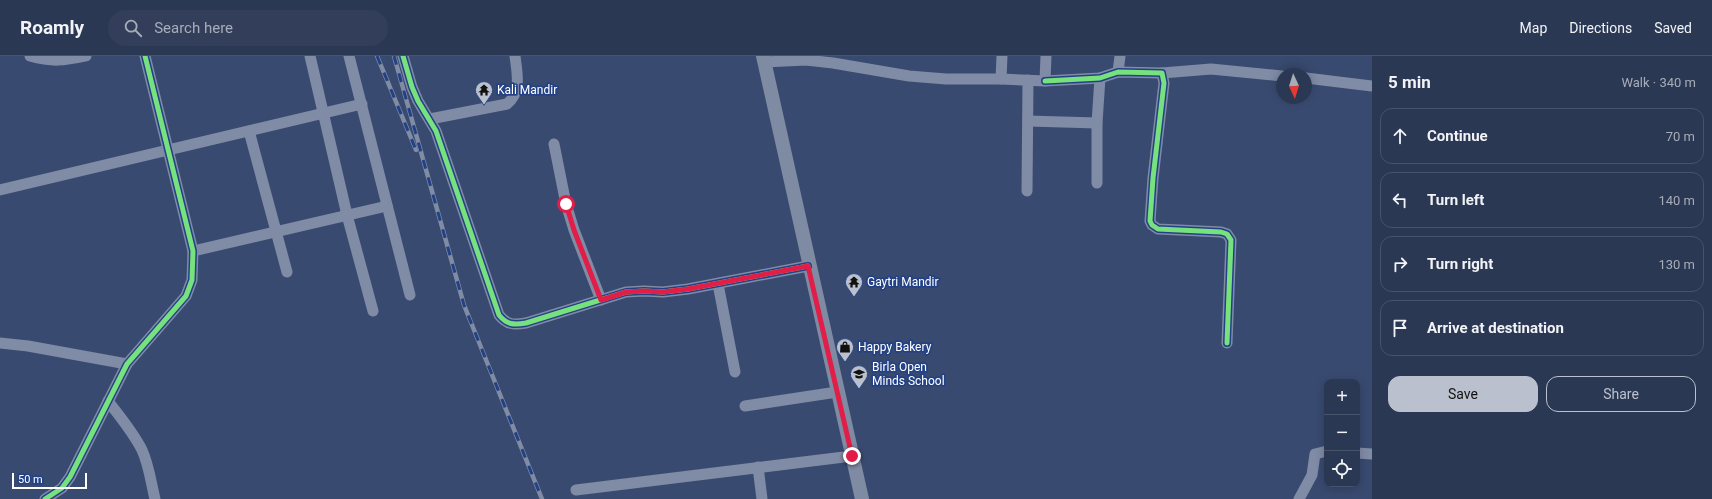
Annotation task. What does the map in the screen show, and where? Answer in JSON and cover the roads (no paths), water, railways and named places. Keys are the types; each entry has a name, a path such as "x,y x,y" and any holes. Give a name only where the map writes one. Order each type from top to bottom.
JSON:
{"main road":[{"path":"763,59 808,266 862,499"}],"street":[{"path":"30,56 47,61 86,56"},
{"path":"45,499 62,488 70,477 128,364 186,296 192,280 193,251 145,56"},
{"path":"310,56 347,215 373,311"},
{"path":"349,56 386,206 410,295"},
{"path":"404,56 412,88 436,131 499,315 505,322 513,325 526,323 635,291 663,292 718,284 808,266"},
{"path":"430,119 507,104 516,95 518,84 515,56"},
{"path":"1002,56 1002,79"},
{"path":"1045,81 1046,56"},
{"path":"1118,72 1120,56"},
{"path":"763,59 806,60 909,76 946,79 1045,81 1100,78 1118,72 1162,73 1211,69 1276,75"},
{"path":"1162,73 1164,83 1153,178 1150,221 1152,225 1158,228 1221,232 1227,234 1231,240 1227,343"},
{"path":"1097,183 1097,123 1100,78"},
{"path":"1312,79 1372,86"},
{"path":"1027,191 1028,80"},
{"path":"0,190 362,104"},
{"path":"1028,121 1097,123"},
{"path":"249,131 287,272"},
{"path":"554,144 566,204 574,230 601,300"},
{"path":"193,251 386,206"},
{"path":"718,284 735,372"},
{"path":"0,343 28,346 128,364"},
{"path":"745,406 837,392"},
{"path":"108,401 133,434 142,451 155,499"},
{"path":"1299,499 1312,475 1315,454 1324,452"},
{"path":"1360,452 1372,454"},
{"path":"576,490 852,456"},
{"path":"758,467 762,499"}],"railway":[{"path":"377,56 416,150"},
{"path":"394,56 464,305 542,499"}],"place":[{"name":"Kali Mandir","path":"484,105"},
{"name":"Gaytri Mandir","path":"854,297"},
{"name":"Happy Bakery","path":"845,362"},
{"name":"Birla Open Minds School","path":"859,389"}]}
